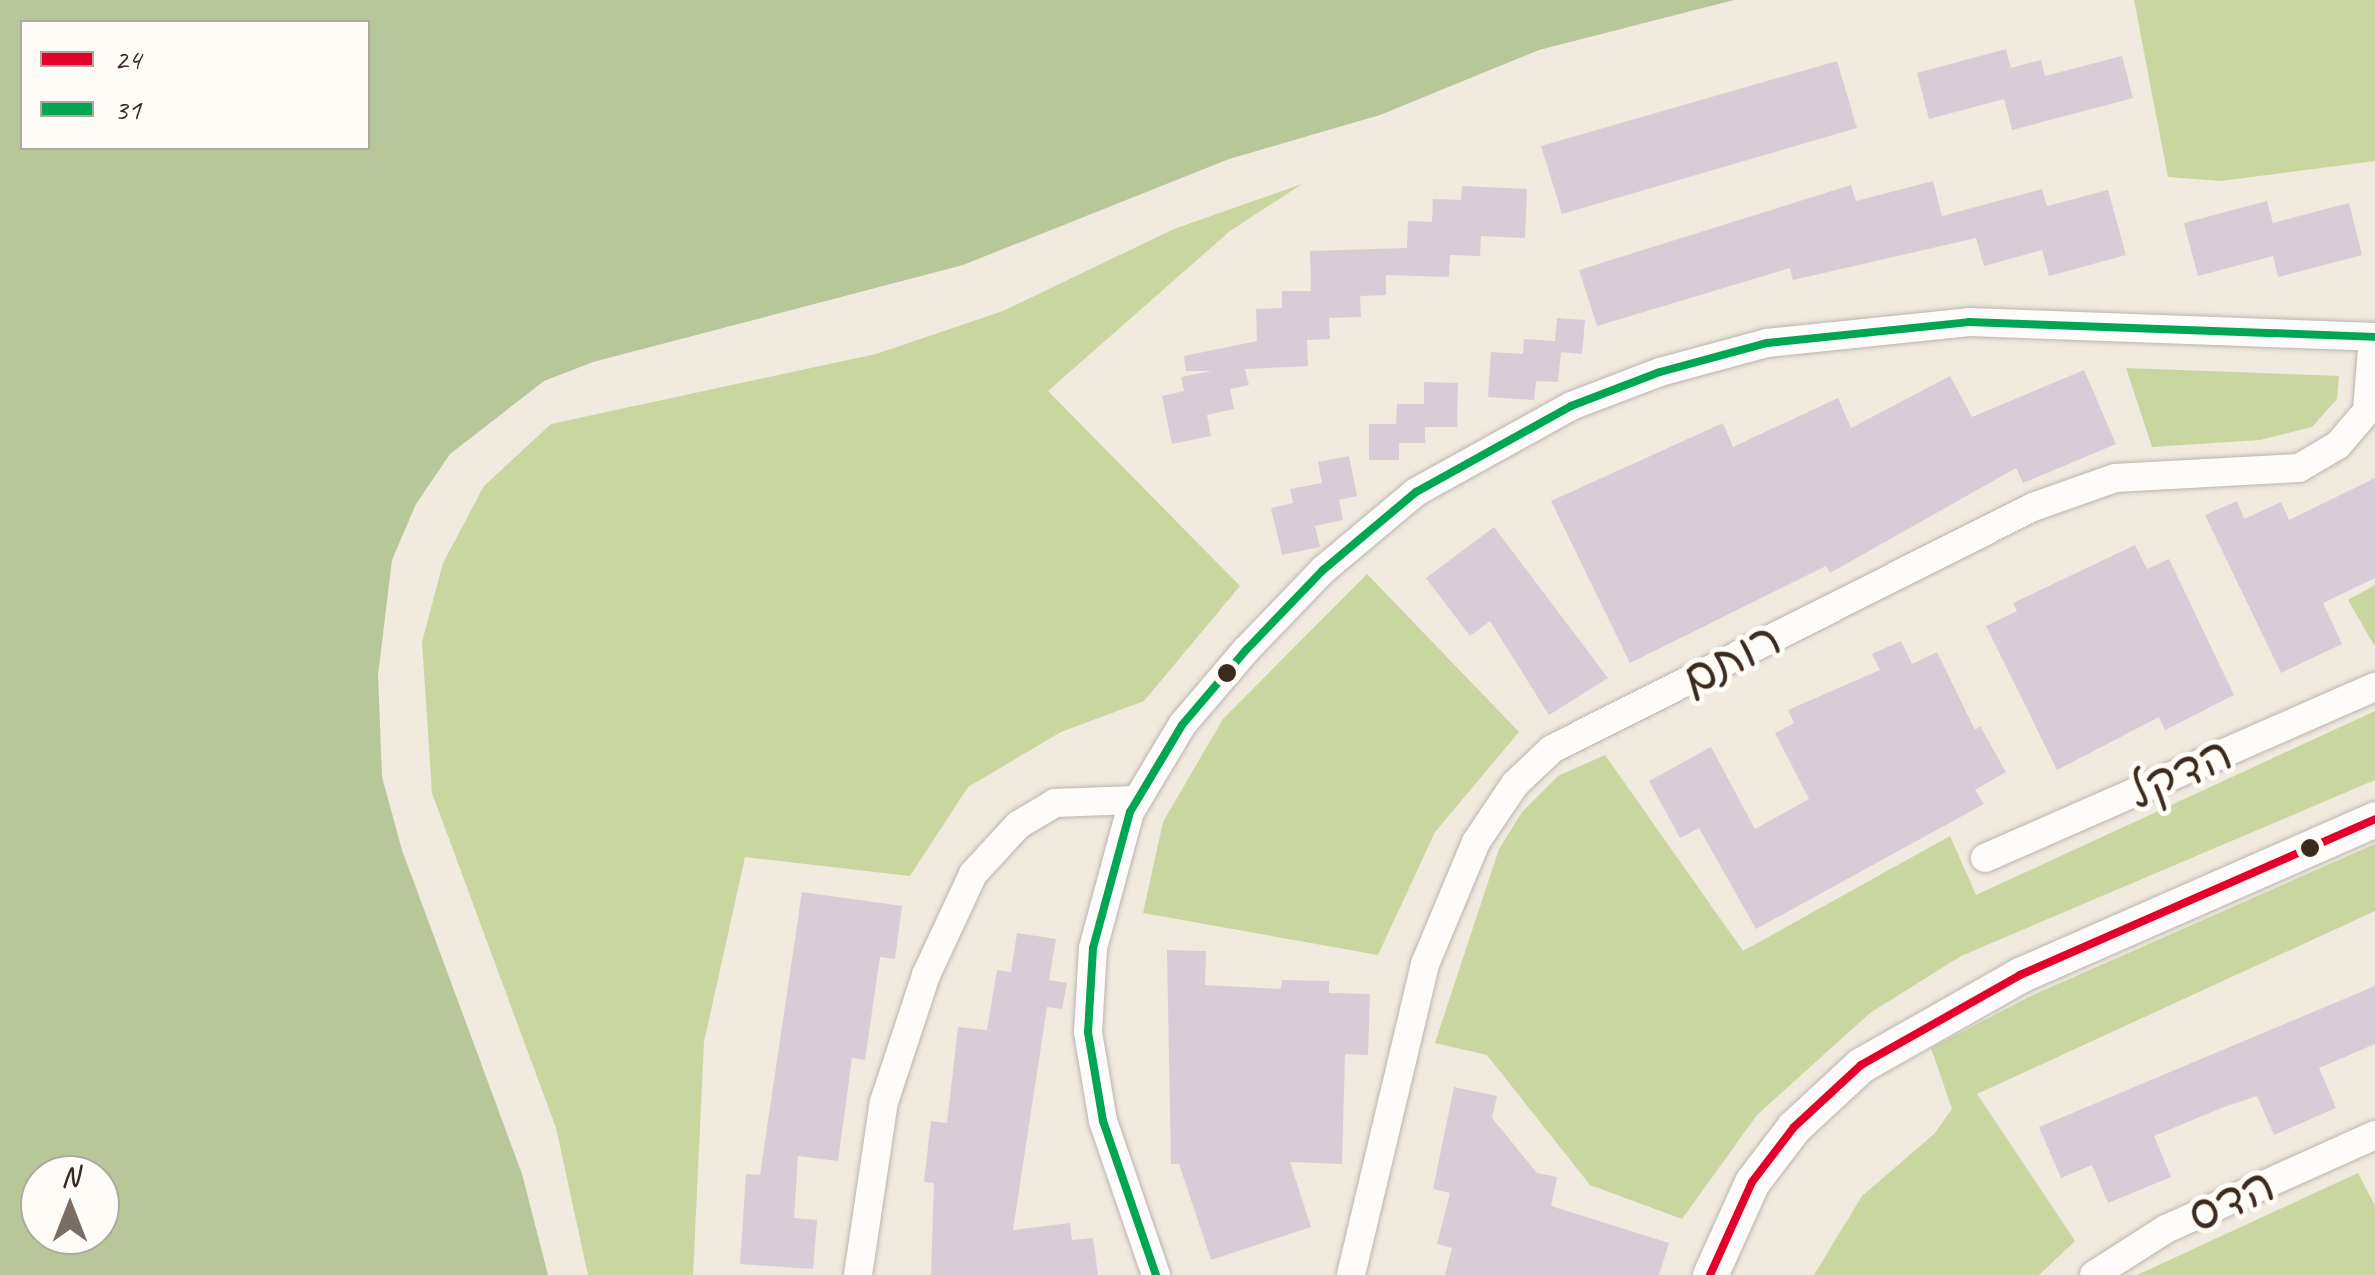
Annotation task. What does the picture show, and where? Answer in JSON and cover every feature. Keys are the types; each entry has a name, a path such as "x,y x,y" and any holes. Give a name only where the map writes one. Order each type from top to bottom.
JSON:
{"street":[{"path":"1156,1275 1103,1120 1088,1032 1093,948 1134,800 1182,725 1248,649 1323,570 1416,492 1571,406 1660,372 1767,342 1969,322 2374,337"},
{"name":"רותם","path":"1351,1275 1425,964 1476,842 1516,784 1552,749 2033,507 2115,478 2298,468 2338,445 2367,411 2374,337"},
{"name":"הדקל","path":"1985,858 2375,688"},
{"path":"858,1275 884,1102 926,974 973,874 1018,825 1055,802 1134,800"},
{"path":"1710,1275 1752,1182 1794,1127 1862,1065 2020,974 2375,818"},
{"name":"הדס","path":"2094,1275 2166,1229 2375,1136"}],"green space":[{"path":"0,0 1734,0 1539,50 1380,115 1229,159 963,265 593,362 544,381 450,454 416,504 392,560 378,675 382,777 402,850 522,1174 548,1275 0,1275"},
{"path":"2134,0 2375,0 2375,161 2221,181 2168,177"},
{"path":"1302,184 1230,231 1048,391 1240,586 1144,701 1061,732 968,787 910,876 745,857 704,1042 693,1275 588,1275 556,1128 432,793 422,642 443,563 484,486 551,424 876,354 1003,311 1174,229"},
{"path":"2126,368 2339,376 2337,399 2312,427 2260,440 2152,447"},
{"path":"1367,574 1519,732 1435,832 1378,955 1143,913 1163,822 1223,719"},
{"path":"2375,585 2375,644 2374,645 2348,600"},
{"path":"2375,711 2375,780 1961,956 1870,1013 1757,1115 1682,1219 1590,1185 1487,1055 1435,1043 1499,849 1522,812 1558,776 1605,755 1743,951 1950,836 1976,895"},
{"path":"2375,844 2375,911 1977,1094 2075,1241 2039,1275 1814,1275 1862,1196 1934,1134 1952,1109 1931,1048 2031,996"},
{"path":"2358,1173 2375,1206 2375,1275 2137,1275"}],"building":[{"path":"2006,49 2011,68 2041,60 2045,76 2122,56 2133,98 2012,130 2004,99 1929,119 1917,73"},
{"path":"1837,61 1857,128 1562,214 1541,146"},
{"path":"1933,181 1942,216 2042,189 2047,206 2108,190 2126,255 2049,276 2042,250 1984,266 1976,238 1793,280 1790,268 1597,326 1579,270 1851,185 1856,201"},
{"path":"1462,186 1527,189 1525,238 1481,236 1480,256 1450,255 1449,277 1386,275 1386,295 1360,296 1361,317 1329,318 1330,339 1307,340 1308,366 1245,369 1249,385 1230,389 1234,409 1207,415 1211,436 1172,444 1162,396 1184,391 1181,377 1212,371 1186,371 1184,356 1257,341 1256,309 1282,308 1282,291 1311,291 1310,251 1407,248 1408,221 1432,222 1433,199 1461,200"},
{"path":"2267,201 2273,223 2349,203 2362,255 2278,277 2273,256 2198,276 2184,223"},
{"path":"1557,318 1585,320 1582,354 1561,352 1558,382 1536,381 1534,400 1488,397 1491,352 1523,354 1524,339 1555,341"},
{"path":"2084,370 2116,444 2023,483 2016,468 1830,573 1826,566 1630,663 1551,501 1723,423 1733,447 1838,398 1851,428 1950,376 1972,417"},
{"path":"1424,382 1458,383 1457,427 1425,427 1425,443 1399,443 1399,460 1369,460 1369,424 1396,424 1397,404 1424,404"},
{"path":"1349,456 1357,496 1339,500 1343,520 1315,526 1320,547 1282,555 1271,508 1293,503 1290,489 1322,483 1318,462"},
{"path":"2375,478 2375,578 2323,603 2342,644 2281,673 2205,515 2237,501 2244,519 2281,502 2289,520"},
{"path":"1494,527 1608,678 1549,715 1490,621 1470,636 1426,578"},
{"path":"2135,545 2147,569 2169,559 2234,695 2165,730 2159,717 2057,770 1986,626 2017,611 2013,603"},
{"path":"1901,641 1912,664 1937,652 1975,730 1980,726 2006,772 1975,790 1984,804 1756,929 1699,828 1680,838 1649,781 1711,747 1755,829 1809,799 1775,733 1794,723 1788,710 1880,670 1872,654"},
{"path":"802,892 902,906 895,959 880,957 865,1060 852,1058 838,1161 798,1156 794,1218 817,1220 813,1269 740,1264 746,1174 760,1175"},
{"path":"1017,933 1056,939 1049,980 1067,983 1062,1009 1047,1007 1013,1230 1070,1223 1072,1240 1093,1238 1098,1275 931,1275 934,1183 924,1182 931,1121 947,1123 958,1027 987,1030 997,970 1011,972"},
{"path":"1167,950 1206,951 1205,985 1281,989 1282,980 1329,981 1329,993 1370,994 1368,1055 1345,1054 1342,1164 1290,1162 1311,1227 1211,1260 1179,1164 1171,1164"},
{"path":"2375,986 2375,1044 2319,1068 2336,1108 2274,1135 2257,1096 2154,1136 2171,1177 2108,1203 2092,1165 2061,1178 2039,1127"},
{"path":"1454,1087 1497,1096 1492,1118 1537,1173 1557,1177 1551,1206 1669,1243 1659,1275 1445,1275 1452,1248 1437,1244 1450,1193 1433,1189"}],"transit line":[{"name":"31","path":"1156,1275 1103,1121 1088,1032 1093,948 1130,812 1182,725 1247,649 1323,570 1416,492 1571,406 1660,372 1767,343 1969,322 2375,337"},
{"name":"24","path":"1710,1275 1752,1182 1794,1127 1861,1065 2020,975 2375,819"}]}
